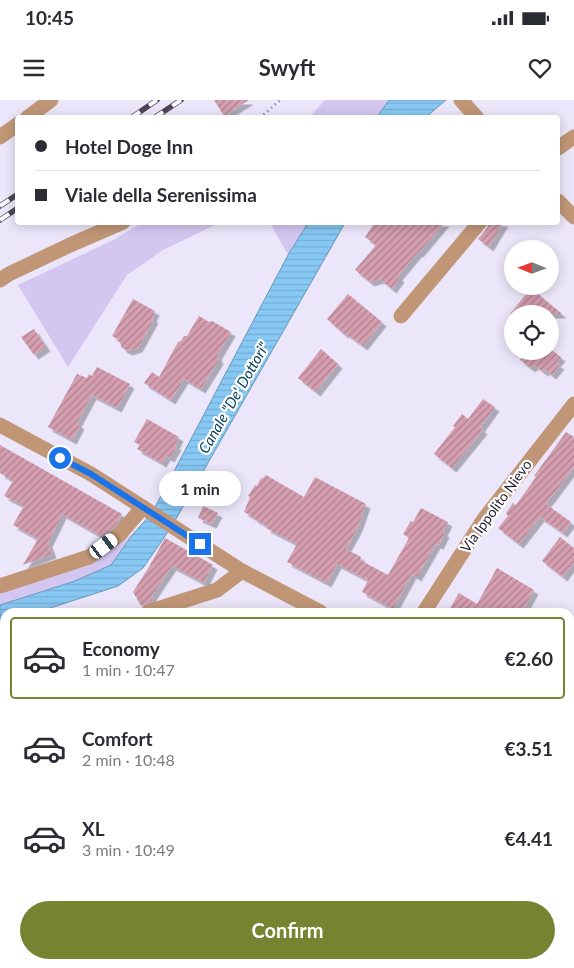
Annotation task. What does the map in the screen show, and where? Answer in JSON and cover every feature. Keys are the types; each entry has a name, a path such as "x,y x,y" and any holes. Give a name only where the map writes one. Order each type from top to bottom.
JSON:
{"street":[{"path":"31,115 51,100"},
{"path":"461,100 474,115"},
{"path":"0,137 15,126"},
{"path":"560,147 574,137"},
{"path":"560,203 574,217"},
{"path":"0,280 70,245 116,225"},
{"path":"401,316 477,225"},
{"name":"Via Ippolito Nievo","path":"427,608 484,519 574,404"},
{"path":"0,425 91,474 242,571 312,608"},
{"path":"0,586 89,557 119,535 147,510"},
{"path":"161,608 217,590 242,571"}],"path":[{"path":"263,115 280,100"}],"shaded area":[{"path":"325,100 389,100 378,115 312,115"},
{"path":"139,225 215,225 163,250 127,275 68,367 18,285 115,239"},
{"path":"271,225 307,225 288,255"},
{"path":"133,534 111,566 75,581 0,605 0,591 89,562"}],"water":[{"path":"389,100 446,100 428,115 378,115"},
{"name":"Canale \"De' Dottori\"","path":"307,225 344,225 172,526 143,568 118,586 50,608 0,608 0,605 75,581 111,565 133,534 152,513 288,255"}],"building":[{"path":"214,100 249,100 226,115 223,115"},
{"path":"373,225 442,225 398,276 400,278 392,289 380,279 370,282 355,270 376,245 365,237"},
{"path":"488,225 502,225 489,247 478,239"},
{"path":"348,294 382,322 363,346 344,334 327,319"},
{"path":"525,295 539,295 551,305 517,305"},
{"path":"133,299 155,311 152,318 154,319 138,348 128,351 122,348 119,340 112,336"},
{"path":"199,316 231,332 217,356 219,360 201,389 184,379 171,400 144,383 152,372 159,377 178,342 184,336 187,336"},
{"path":"34,329 46,347 34,355 21,337"},
{"path":"321,349 338,364 316,392 298,378"},
{"path":"520,360 558,360 556,363 560,365 552,375 534,365 531,368"},
{"path":"97,367 130,384 117,408 92,395 77,423 80,425 72,440 48,427 77,374 87,378 89,374 92,376"},
{"path":"483,399 495,407 480,428 483,430 452,468 434,454 455,427 453,426 462,414 468,419"},
{"path":"147,419 179,437 175,445 177,446 170,458 166,456 162,463 137,449 140,445 134,442"},
{"path":"566,432 574,437 574,467 546,504 571,522 563,533 540,517 519,544 498,528 508,516 506,513 513,503 516,505 536,477 534,476"},
{"path":"0,445 122,514 118,522 101,536 62,514 48,543 52,554 23,565 38,539 13,525 24,506 4,496 13,481 0,473"},
{"path":"266,475 304,497 315,477 366,504 358,527 346,549 361,557 360,560 388,575 409,538 403,534 421,508 448,522 439,545 436,544 417,577 412,574 394,608 391,608 362,592 368,580 337,564 327,583 287,562 297,544 266,528 267,526 244,512 250,497 248,496 255,485 257,486"},
{"path":"203,506 218,513 212,524 198,518"},
{"path":"560,537 574,548 574,562 563,577 542,561"},
{"path":"165,538 213,565 204,583 172,566 152,596 153,601 141,606 133,592"},
{"path":"497,568 534,590 524,608 450,608 459,593 477,604"}],"railway":[{"path":"135,115 157,100"},
{"path":"158,115 181,100"},
{"path":"0,206 15,196"},
{"path":"0,220 15,210"}],"route":[{"path":"60,458 91,474 200,544"}]}
